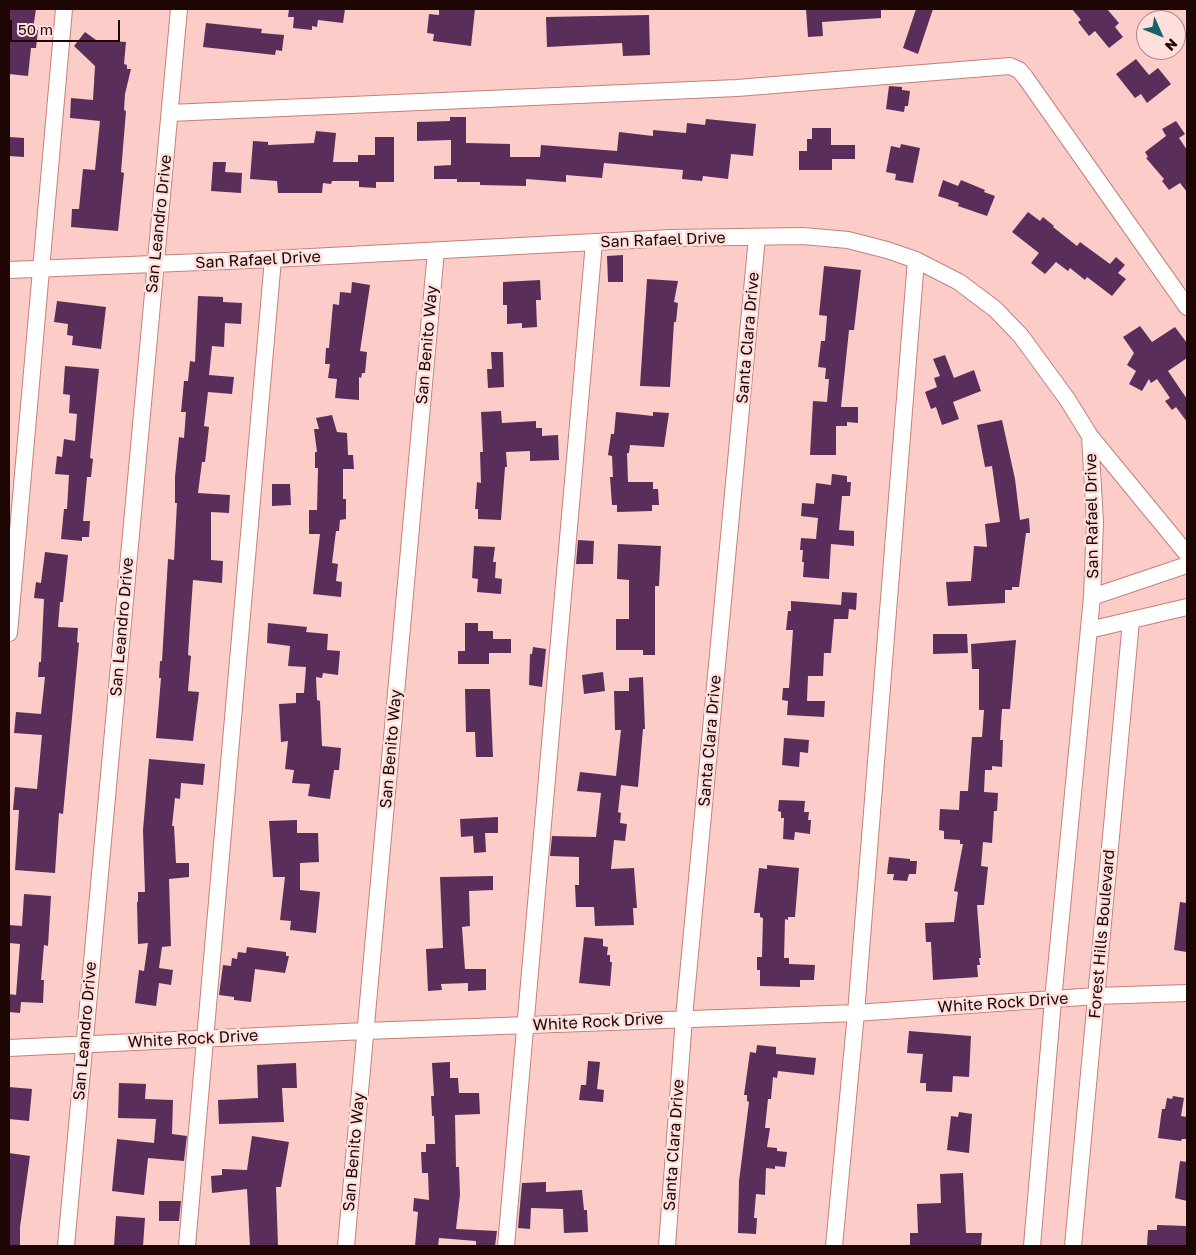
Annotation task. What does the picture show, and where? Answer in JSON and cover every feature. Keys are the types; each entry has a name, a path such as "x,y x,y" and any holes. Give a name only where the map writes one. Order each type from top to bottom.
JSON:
{"street":[{"path":"9,633 64,9"},
{"name":"San Leandro Drive","path":"66,1246 154,265 179,9"},
{"path":"170,114 736,88 1010,66 1019,70 1025,78 1187,307"},
{"name":"San Rafael Drive","path":"9,270 154,265 671,238 803,236 848,240 916,260 960,282 995,309 1032,350 1067,399 1090,436 1187,554"},
{"name":"Santa Clara Drive","path":"667,1246 684,1018 757,237"},
{"path":"506,1246 594,242"},
{"name":"San Benito Way","path":"346,1246 436,251"},
{"path":"187,1246 274,259"},
{"path":"834,1246 856,1013 916,260"},
{"name":"San Rafael Drive","path":"1089,630 1095,522 1090,436"},
{"name":"San Rafael Drive","path":"1092,597 1187,565"},
{"path":"1032,1246 1053,1000 1089,630 1187,607"},
{"name":"Forest Hills Boulevard","path":"1073,1246 1132,621"},
{"name":"White Rock Drive","path":"9,1048 365,1031 856,1013 1096,996 1187,993"}],"building":[{"path":"9,9 36,9 33,29 38,30 36,48 31,48 28,76 9,74"},
{"path":"289,9 345,9 343,23 318,20 317,27 312,26 312,30 293,28 294,17 288,17"},
{"path":"439,9 475,9 471,46 433,41 434,34 427,33 429,14 439,15"},
{"path":"806,9 881,9 881,18 822,22 823,36 808,37"},
{"path":"916,9 933,9 918,54 903,48"},
{"path":"1072,9 1107,9 1119,23 1115,27 1123,37 1109,48 1095,31 1089,36 1078,22 1081,20"},
{"path":"649,15 650,55 623,56 622,43 547,47 546,17"},
{"path":"206,23 262,29 261,33 284,35 282,51 276,50 275,55 203,47"},
{"path":"85,32 96,40 126,42 124,64 127,65 127,69 131,69 125,94 124,110 126,111 121,172 124,173 118,231 71,227 72,209 79,209 83,169 95,170 100,121 70,118 71,98 93,100 95,66 74,46"},
{"path":"1136,59 1149,75 1158,68 1171,84 1147,103 1141,94 1135,98 1116,74"},
{"path":"889,86 902,87 902,90 910,91 908,106 905,106 904,112 886,109"},
{"path":"450,117 466,117 466,143 510,144 510,157 540,157 541,145 617,151 619,132 653,136 653,130 686,133 687,123 705,125 706,119 756,124 753,156 731,154 728,179 703,176 702,181 682,179 683,170 604,163 602,178 566,175 566,182 526,179 526,186 480,185 480,182 457,182 457,179 434,179 434,166 451,165 451,140 417,141 417,122 450,121"},
{"path":"1176,121 1185,134 1179,138 1187,150 1187,192 1180,183 1169,190 1162,181 1164,179 1146,158 1148,157 1145,152 1166,136 1162,129"},
{"path":"812,128 831,128 831,145 855,145 855,159 832,159 832,170 799,170 799,151 807,151 807,139 812,139"},
{"path":"316,131 336,133 333,162 358,162 358,155 375,155 375,137 394,137 394,182 376,182 376,188 359,187 359,181 332,181 331,184 323,183 322,193 278,193 277,181 250,179 253,141 268,142 268,145 314,143"},
{"path":"9,137 24,138 24,157 9,156"},
{"path":"901,144 920,148 913,183 895,180 896,174 886,172 891,146 900,148"},
{"path":"213,162 226,162 225,172 242,173 241,193 211,191"},
{"path":"943,180 958,186 961,180 995,196 987,216 958,206 959,203 938,196"},
{"path":"1028,212 1040,221 1043,217 1077,246 1080,242 1110,264 1116,257 1125,265 1118,273 1126,279 1112,296 1087,277 1085,280 1070,268 1068,271 1056,262 1045,274 1031,263 1039,253 1012,232"},
{"path":"623,255 623,282 608,282 607,256"},
{"path":"824,266 861,270 854,330 849,330 841,407 858,407 858,423 847,422 847,426 836,426 836,455 810,455 813,401 827,402 829,379 825,379 826,368 818,367 821,341 825,341 827,316 819,315"},
{"path":"647,279 678,281 674,302 678,303 676,322 674,322 670,387 640,386"},
{"path":"540,280 541,300 536,300 537,327 522,328 522,323 507,324 507,305 503,305 503,282"},
{"path":"352,282 370,285 360,351 367,352 365,373 362,373 361,378 359,377 359,400 335,398 337,379 328,378 330,364 325,364 326,348 329,348 333,304 339,305 340,292 351,293"},
{"path":"198,296 223,297 223,302 242,303 241,324 225,323 224,347 212,346 209,375 234,377 232,394 208,392 204,426 209,427 205,462 202,462 198,493 230,495 229,513 211,512 211,560 223,561 222,583 193,580 188,655 191,656 188,691 199,692 193,741 156,738 168,559 174,560 177,503 175,503 175,477 179,437 184,438 186,412 181,412 184,381 188,381 190,361 195,362"},
{"path":"57,301 106,307 101,349 72,345 73,336 67,335 68,324 54,322"},
{"path":"1140,326 1152,342 1175,327 1187,343 1187,358 1168,371 1187,399 1187,422 1176,407 1172,410 1165,401 1170,398 1157,379 1151,383 1149,379 1142,391 1129,384 1136,371 1127,365 1134,353 1123,337"},
{"path":"491,352 503,352 504,387 488,388 487,369 492,369"},
{"path":"945,355 954,378 974,370 981,391 953,402 959,419 942,425 936,407 931,409 925,392 937,387 934,378 940,376 933,359"},
{"path":"65,366 99,369 90,458 93,459 91,477 87,477 83,521 90,521 89,537 82,537 82,541 61,539 64,509 67,509 69,475 55,474 57,456 62,457 64,439 75,441 77,414 69,413 70,395 63,394"},
{"path":"501,411 502,423 536,421 536,428 542,428 542,436 558,435 559,460 530,461 530,451 506,452 507,467 505,467 501,520 478,519 478,509 475,509 477,482 481,483 480,452 483,452 481,412"},
{"path":"616,412 653,416 653,412 669,413 664,447 630,445 629,453 627,453 628,482 653,482 653,489 658,489 659,505 652,505 652,511 617,512 617,505 612,505 610,477 613,477 612,456 608,455 611,434 614,434"},
{"path":"332,415 337,432 347,433 348,455 353,455 354,469 343,469 343,499 346,499 346,519 340,520 339,531 336,531 332,563 338,564 336,581 342,582 341,597 313,594 320,534 309,534 309,510 317,510 318,468 315,468 315,452 317,452 314,429 319,429 316,418"},
{"path":"1002,420 1015,479 1020,520 1029,518 1030,533 1026,533 1019,587 1005,590 1005,603 948,606 946,582 971,581 974,546 987,547 985,524 1000,522 992,466 985,467 977,425"},
{"path":"832,474 847,476 847,482 851,482 850,496 842,496 839,530 854,531 854,546 831,544 829,579 803,577 804,562 802,562 803,550 800,550 801,538 816,539 818,518 801,516 802,503 814,504 816,483 831,485"},
{"path":"272,484 290,484 291,505 272,506"},
{"path":"578,540 594,541 593,564 576,564"},
{"path":"618,544 661,546 659,586 655,586 655,655 643,655 643,650 616,650 616,619 629,619 629,580 617,579"},
{"path":"474,546 495,547 493,562 496,562 495,578 502,579 501,594 477,592 478,579 472,578"},
{"path":"45,552 68,555 63,602 60,602 58,627 78,628 77,642 79,643 63,814 59,813 55,873 15,870 19,810 13,810 15,787 37,789 42,735 14,733 16,712 41,714 45,677 38,677 39,662 41,662 44,599 34,598 36,582 41,583"},
{"path":"842,592 857,593 856,610 849,609 848,619 834,619 831,653 824,653 823,676 808,676 807,701 825,701 824,717 787,715 788,701 782,700 783,688 789,688 793,630 786,630 788,611 791,611 791,601 841,605"},
{"path":"268,623 307,627 306,632 328,634 327,650 340,651 338,675 323,673 322,678 316,677 317,700 320,701 322,746 341,748 339,770 334,770 330,799 308,796 310,784 292,783 294,770 285,769 288,741 281,742 279,704 296,703 296,693 304,693 306,667 288,666 290,646 267,643"},
{"path":"465,623 478,623 478,631 493,631 493,639 511,639 511,653 489,653 489,664 458,664 458,651 465,651"},
{"path":"933,634 967,634 968,653 933,654"},
{"path":"1016,640 1010,709 1002,709 1000,740 1003,740 1002,767 992,766 992,770 985,770 984,792 998,793 997,811 994,811 992,843 983,842 981,866 988,867 984,905 977,905 981,958 979,958 980,965 977,965 978,977 933,980 931,942 926,942 925,923 954,922 958,892 954,891 963,844 960,844 960,840 944,839 944,831 939,830 940,809 959,810 960,791 968,791 972,737 982,737 984,710 979,710 979,669 972,669 971,644"},
{"path":"533,647 546,649 542,687 529,685 530,654 532,654"},
{"path":"603,672 605,691 584,694 582,675"},
{"path":"643,677 645,729 643,729 638,787 621,785 618,812 621,813 620,823 627,824 625,841 614,840 611,869 634,868 637,908 633,908 634,925 595,926 594,907 576,907 575,885 579,885 579,857 550,856 552,836 596,837 601,793 577,791 580,772 616,776 621,730 615,730 614,691 629,691 629,678"},
{"path":"465,689 490,689 493,757 476,757 475,732 466,732"},
{"path":"784,738 809,740 808,753 800,752 799,767 782,765"},
{"path":"149,759 205,764 203,785 181,783 180,799 175,798 172,826 174,826 176,863 189,863 189,877 169,879 171,946 162,947 159,968 173,970 171,985 159,983 156,1006 135,1003 139,970 144,971 148,943 138,944 137,902 138,892 145,892 143,830"},
{"path":"779,800 805,801 804,812 809,812 808,820 811,820 810,834 795,832 794,840 783,839 784,818 781,818 781,812 778,811"},
{"path":"498,817 498,833 485,833 486,852 474,853 473,836 461,837 460,819"},
{"path":"297,820 297,833 318,833 319,862 300,863 300,890 320,892 316,933 290,930 291,921 280,920 285,877 273,877 269,821"},
{"path":"889,857 917,861 916,874 909,874 907,881 893,880 894,874 887,874"},
{"path":"767,865 799,868 795,917 788,917 788,920 785,919 784,958 789,958 789,964 815,965 814,980 800,980 800,987 760,986 760,970 757,970 757,957 762,957 763,918 760,917 760,913 754,913 759,868 767,869"},
{"path":"493,876 493,890 469,891 470,926 462,927 465,969 486,969 486,990 468,991 468,983 441,984 442,990 428,991 426,949 443,948 440,877"},
{"path":"24,894 51,896 48,946 44,945 41,980 44,980 43,1003 21,1002 20,1013 9,1012 9,994 16,995 20,944 9,943 9,925 22,926"},
{"path":"1180,902 1187,903 1187,952 1174,950"},
{"path":"584,937 603,939 603,946 608,947 607,955 610,955 610,962 612,962 610,986 579,983"},
{"path":"247,947 286,952 286,956 289,956 285,973 255,969 251,1002 234,1000 234,997 219,995 223,965 231,966 232,958 237,959 238,952 246,953"},
{"path":"909,1031 971,1036 969,1077 953,1076 952,1092 926,1091 926,1083 920,1083 923,1054 907,1053"},
{"path":"757,1045 776,1047 776,1054 816,1058 814,1075 778,1071 777,1078 773,1077 771,1099 768,1099 765,1128 770,1128 767,1147 787,1152 785,1167 775,1166 775,1169 766,1168 765,1195 756,1194 754,1218 757,1218 756,1234 738,1233 739,1181 749,1102 747,1101 747,1095 744,1095 750,1052 756,1053"},
{"path":"588,1061 600,1062 597,1089 604,1090 603,1102 579,1100 581,1085 586,1085"},
{"path":"450,1062 450,1078 458,1078 459,1093 479,1093 480,1114 455,1115 456,1167 459,1167 460,1195 456,1229 497,1231 495,1246 476,1246 476,1241 439,1238 438,1246 415,1246 418,1212 413,1211 414,1198 429,1200 428,1173 422,1173 421,1152 426,1152 426,1144 435,1144 431,1096 434,1096 432,1063"},
{"path":"296,1063 297,1088 282,1088 284,1122 219,1124 218,1100 258,1098 257,1065"},
{"path":"119,1083 146,1084 145,1099 173,1100 172,1134 187,1136 184,1161 148,1158 144,1195 112,1191 117,1139 154,1143 156,1119 118,1118"},
{"path":"9,1087 32,1089 29,1121 9,1119"},
{"path":"1173,1096 1184,1098 1181,1116 1187,1117 1187,1139 1182,1139 1181,1141 1158,1138 1162,1109 1165,1109 1167,1098 1172,1099"},
{"path":"959,1112 972,1114 969,1153 947,1150 951,1116 958,1117"},
{"path":"252,1136 289,1142 281,1187 276,1187 278,1246 250,1246 247,1189 212,1193 211,1176 222,1175 222,1169 247,1170"},
{"path":"9,1153 30,1156 20,1227 20,1246 9,1246"},
{"path":"1180,1161 1187,1162 1187,1201 1175,1198"},
{"path":"963,1173 966,1233 982,1233 981,1246 910,1246 910,1233 918,1233 917,1204 941,1203 940,1174"},
{"path":"546,1182 546,1192 582,1190 584,1210 587,1210 588,1232 564,1233 563,1209 531,1208 530,1229 518,1228 522,1183"},
{"path":"159,1201 181,1201 179,1221 159,1221"},
{"path":"116,1216 145,1218 143,1246 114,1246"},
{"path":"1157,1225 1187,1226 1187,1246 1147,1246 1148,1230 1157,1230"}]}
